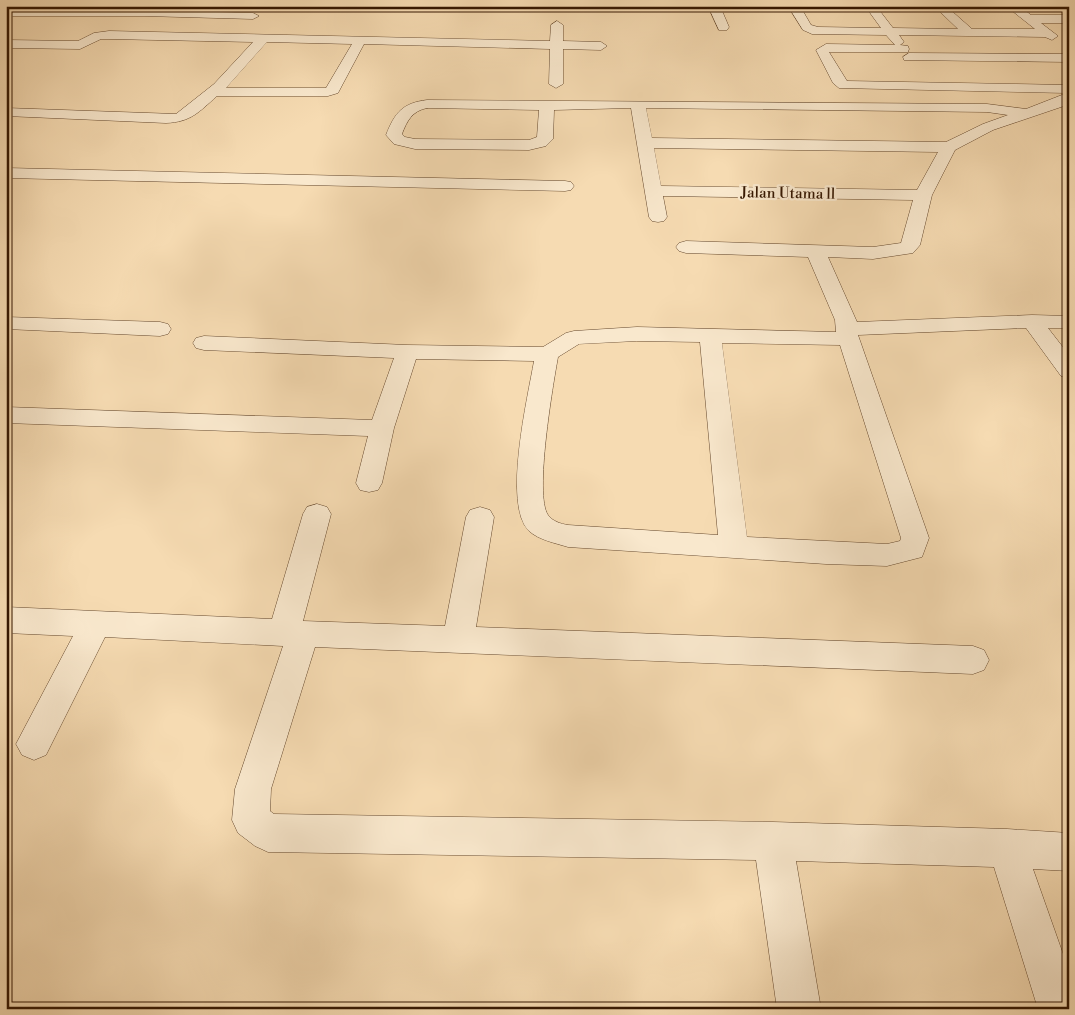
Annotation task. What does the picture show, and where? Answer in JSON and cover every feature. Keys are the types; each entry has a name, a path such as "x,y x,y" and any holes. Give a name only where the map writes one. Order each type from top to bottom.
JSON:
{"street":[{"path":"714,6 723,27"},
{"path":"794,6 808,28 813,31 1048,33"},
{"path":"870,6 930,86"},
{"path":"939,6 970,33"},
{"path":"1011,6 1060,40"},
{"path":"6,13 145,13 253,16"},
{"path":"1028,19 1069,19"},
{"path":"556,84 557,25"},
{"path":"6,44 80,45 98,36 109,35 601,46"},
{"path":"6,112 174,119 184,116 213,92 264,38"},
{"path":"213,92 328,92 333,90 360,41"},
{"path":"1069,58 906,53 826,48 822,50 840,83 844,85 1069,90"},
{"path":"645,143 949,147 988,127 1059,103 1069,96"},
{"path":"547,106 545,139 540,143 529,145 416,144 400,142 394,135 408,109 416,106 638,104 987,108 1029,114"},
{"path":"638,104 658,217"},
{"path":"686,248 873,253 906,249 910,245 923,195 949,147"},
{"path":"6,173 565,186"},
{"name":"Jalan Utama ll","path":"653,191 923,195"},
{"path":"547,354 530,471 530,509 536,521 547,529 568,536 734,547 887,554 912,549 915,538 847,334 846,320 816,252"},
{"path":"1032,321 1069,371"},
{"path":"204,342 407,352 547,354 574,338 637,334 710,336 847,334 1032,321 1069,322"},
{"path":"6,324 160,329"},
{"path":"710,336 734,547"},
{"path":"369,484 382,428 407,352"},
{"path":"6,415 382,428"},
{"path":"317,514 294,633 296,654 253,789 251,820 268,833 773,841 1008,848 1069,852"},
{"path":"458,640 480,517"},
{"path":"6,620 973,660"},
{"path":"34,744 95,625"},
{"path":"773,841 798,1009"},
{"path":"1008,848 1060,1009"}]}
